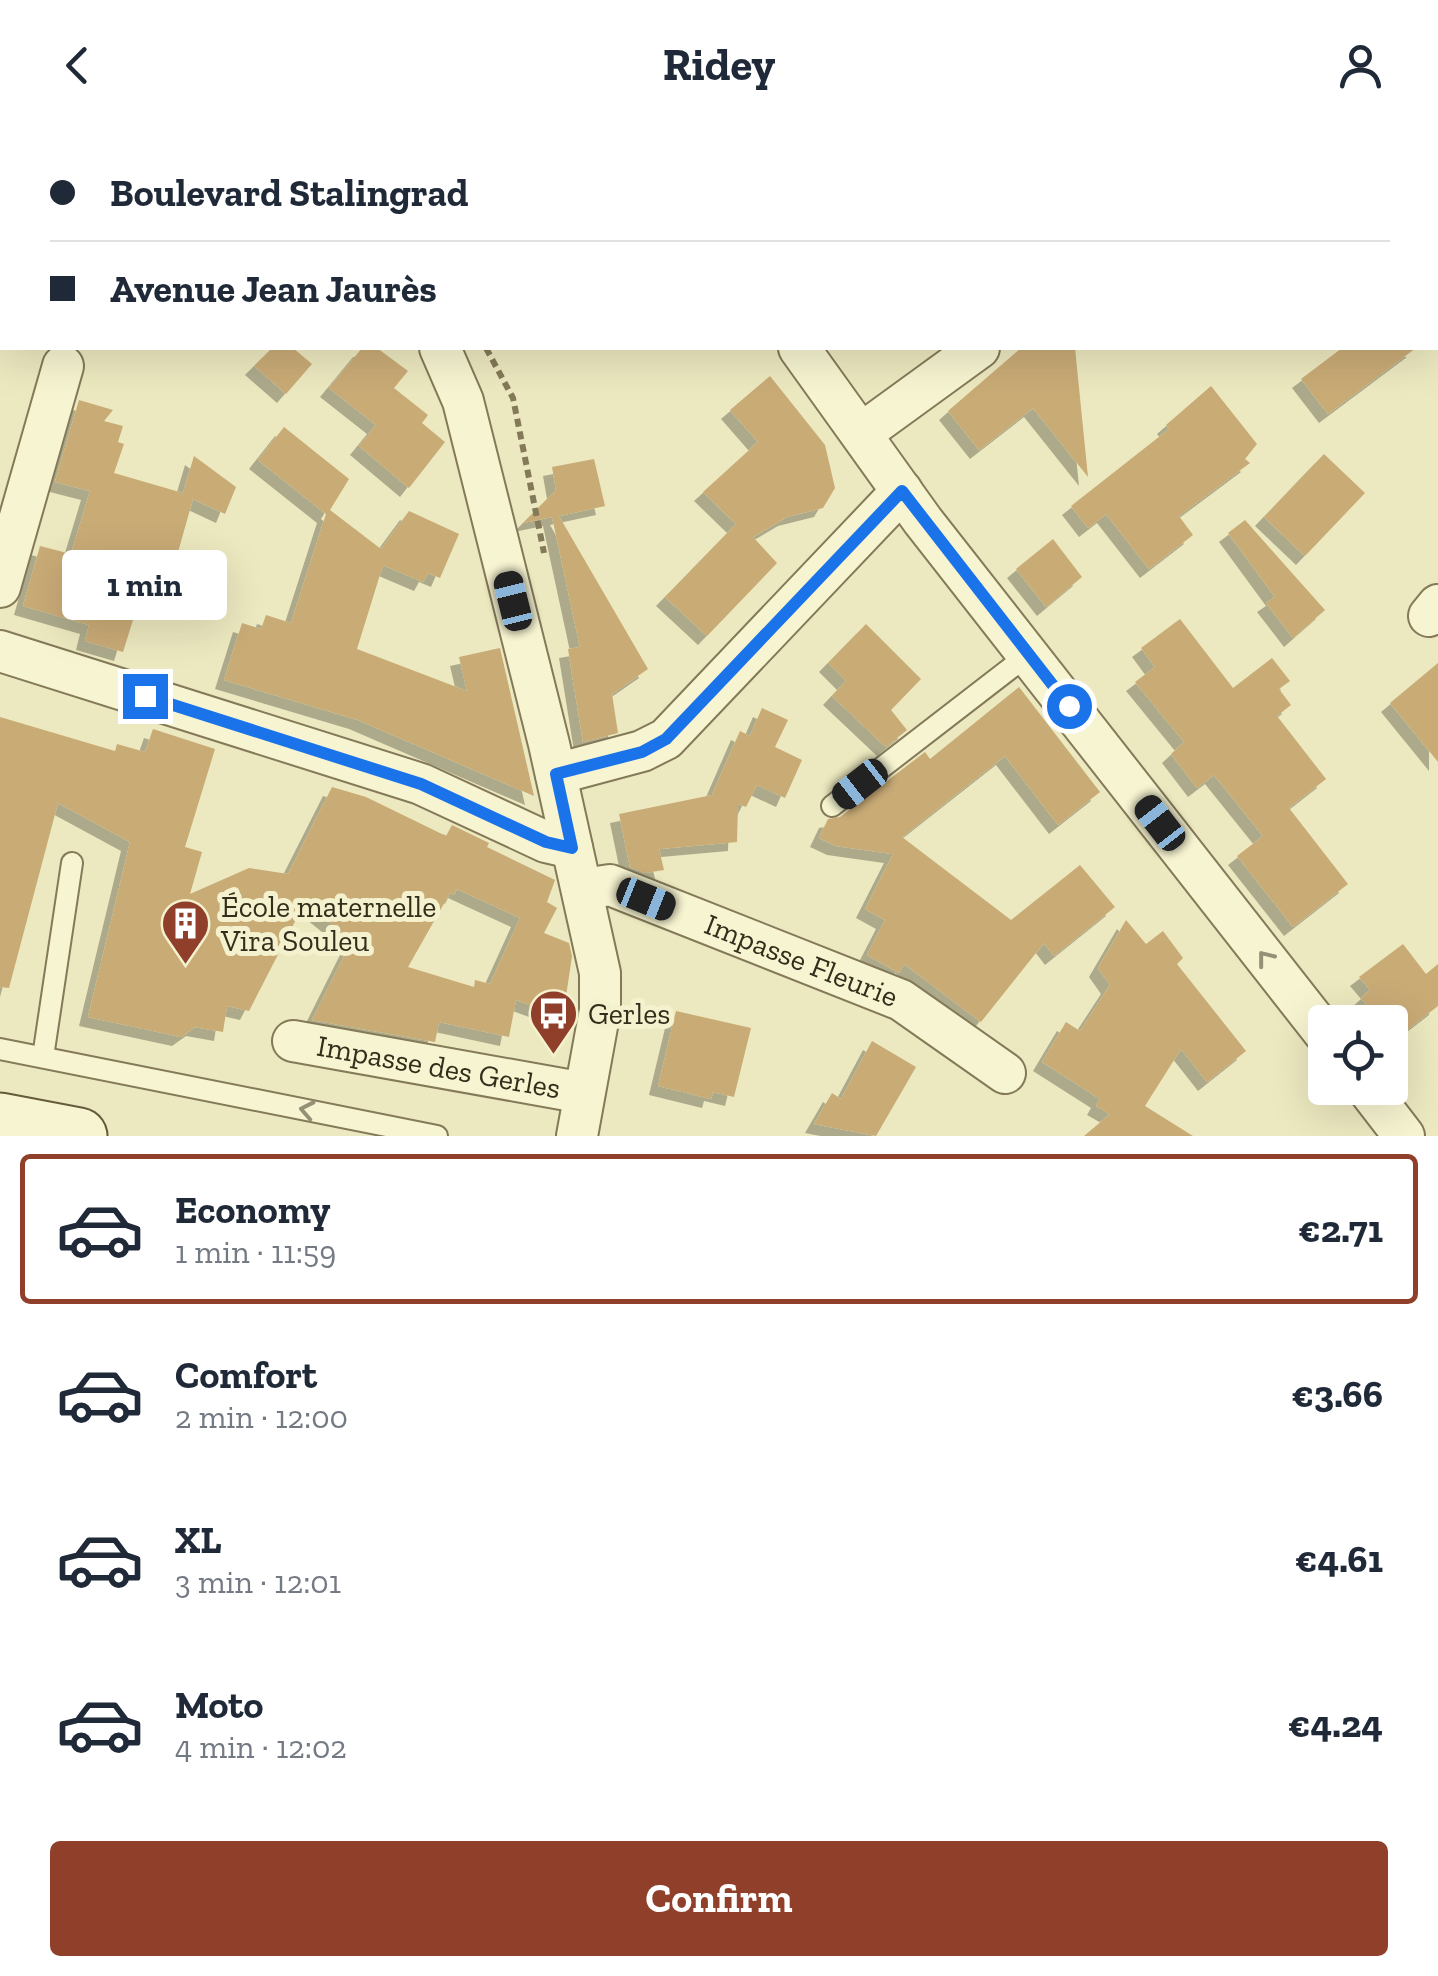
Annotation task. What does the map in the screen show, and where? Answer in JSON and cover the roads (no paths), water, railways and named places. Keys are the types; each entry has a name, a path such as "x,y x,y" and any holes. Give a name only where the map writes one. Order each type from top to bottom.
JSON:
{"main road":[{"path":"0,1120 79,1136"}],"street":[{"path":"441,350 462,401 556,774 600,972 600,1010 577,1136"},
{"path":"800,350 902,491 1308,1012"},
{"path":"862,432 975,350"},
{"path":"0,587 63,366"},
{"path":"556,774 642,752 666,739 902,491"},
{"path":"0,651 421,784 546,842 572,848"},
{"name":"Impasse Fleurie","path":"584,890 610,885 901,1000 1005,1073"},
{"name":"Impasse des Gerles","path":"293,1041 584,1093"},
{"path":"1379,1105 1404,1136"}],"lane":[{"path":"832,806 1029,654"},
{"path":"43,1057 72,863"},
{"path":"0,1048 437,1136"}],"place":[{"name":"École maternelle Vira Souleu","path":"186,966"},
{"name":"Gerles","path":"553,1056"}]}
